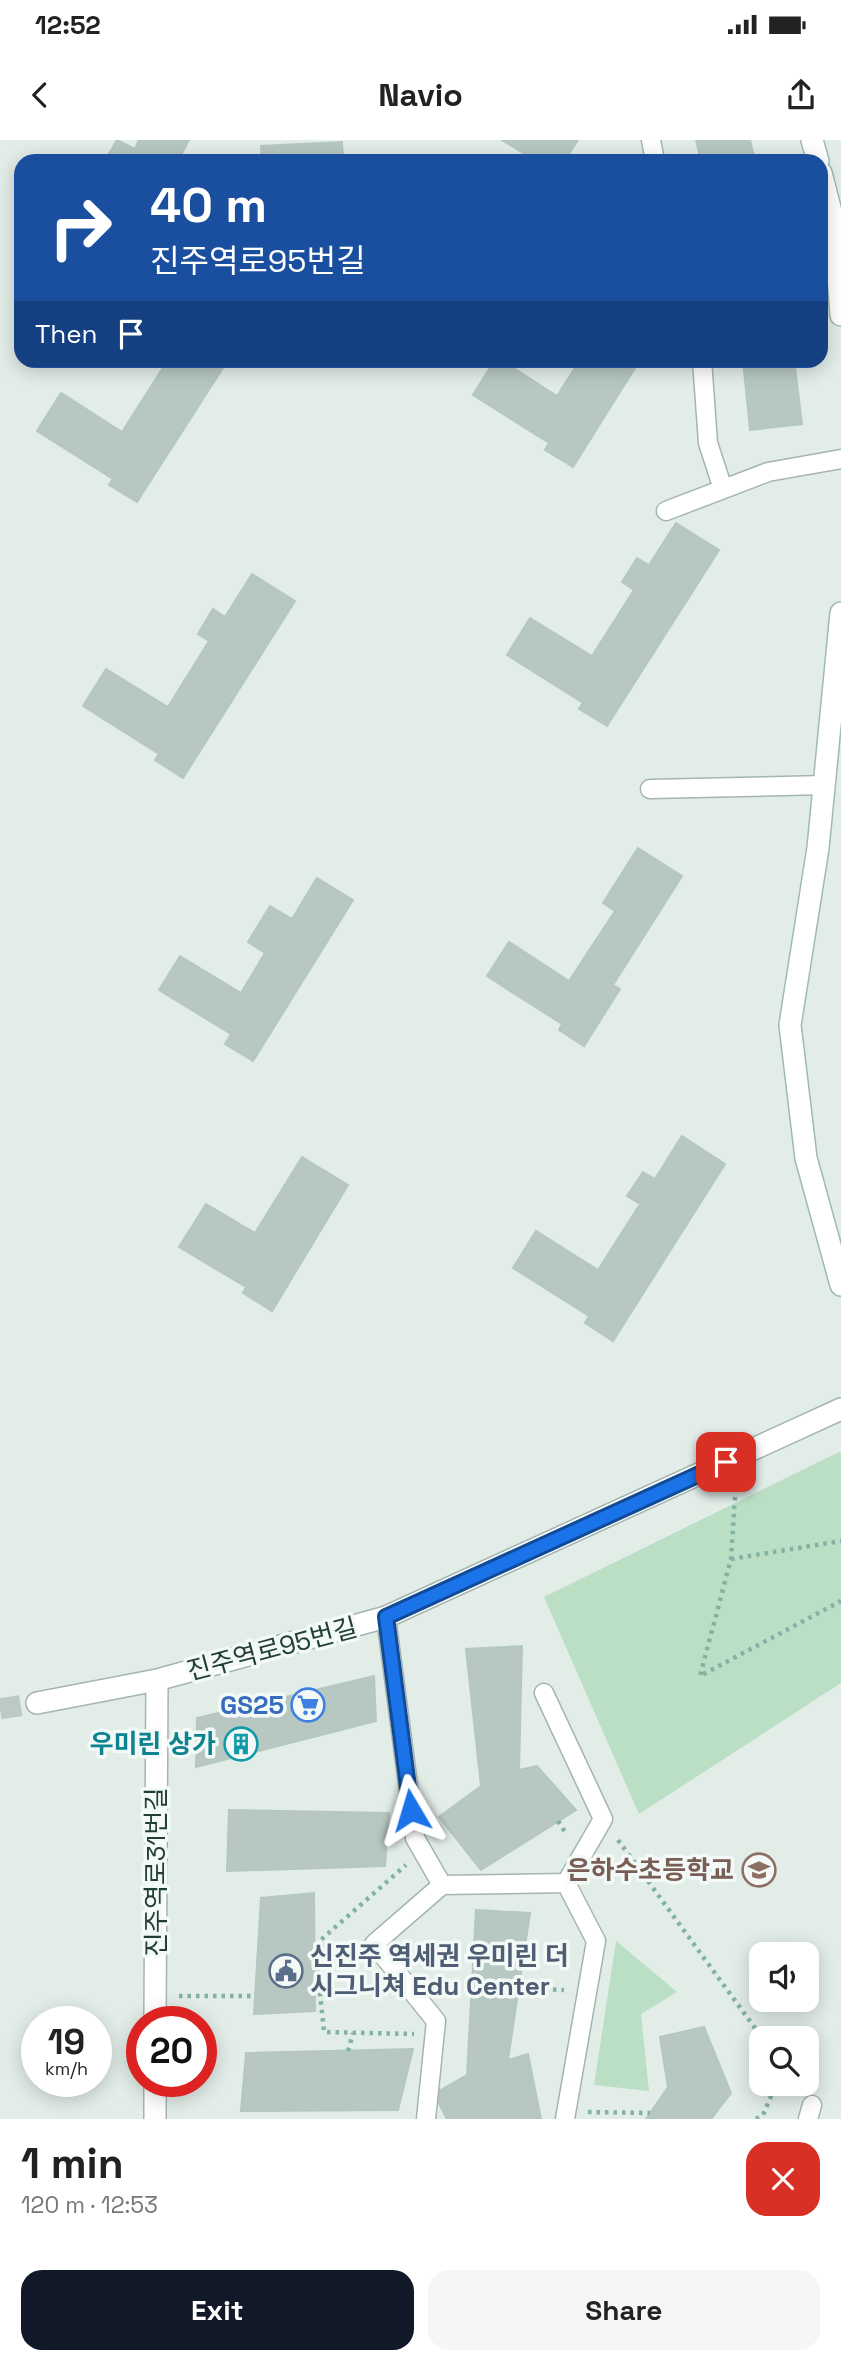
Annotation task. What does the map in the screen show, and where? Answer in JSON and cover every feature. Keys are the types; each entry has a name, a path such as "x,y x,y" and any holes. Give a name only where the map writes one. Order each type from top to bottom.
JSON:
{"street":[{"path":"828,200 834,223 841,314"},
{"path":"841,613 818,848 790,1025 806,1158 841,1285"},
{"name":"진주역로95번길","path":"37,1703 157,1680 386,1617 841,1409"},
{"name":"진주역로31번길","path":"156,2006 157,1680"},
{"path":"155,2097 155,2119"}],"lane":[{"path":"703,368 708,443 723,489"},
{"path":"666,511 768,472 841,459"},
{"path":"650,789 825,785"},
{"path":"386,1617 415,1838 442,1885"},
{"path":"544,1693 603,1819 566,1884"},
{"path":"426,2119 436,2021 374,1944 442,1885 566,1884"},
{"path":"565,2116 596,1941 566,1884"}],"path":[{"path":"736,1497 731,1559 700,1676 841,1601"},
{"path":"731,1559 841,1541"},
{"path":"603,1819 754,2026"},
{"path":"315,1945 408,1862"},
{"path":"315,1945 374,1944"},
{"path":"315,1945 324,2032 435,2035"},
{"path":"519,1988 587,1992"},
{"path":"156,1996 255,1996"},
{"path":"348,2051 353,2033"},
{"path":"756,2119 764,2117 772,2096"},
{"path":"565,2116 650,2113"}],"green space":[{"path":"839,1452 841,1683 639,1814 544,1597"},
{"path":"616,1941 677,1992 641,2014 649,2091 594,2085"}],"building":[{"path":"117,140 135,149 139,140 189,140 182,154 109,154"},
{"path":"502,140 578,140 569,154 525,154"},
{"path":"696,140 750,140 753,154 699,154"},
{"path":"342,142 343,154 262,154 261,146"},
{"path":"163,368 223,368 137,502 109,485 113,479 37,431 61,393 122,432"},
{"path":"490,368 513,368 557,396 575,368 635,368 573,467 545,450 549,443 473,395"},
{"path":"744,368 795,368 802,424 750,430"},
{"path":"676,523 719,550 607,726 579,709 583,703 507,655 530,618 592,656 634,590 622,582 637,558 649,565"},
{"path":"252,574 295,601 183,778 155,760 159,754 83,706 106,669 168,707 209,641 198,634 213,609 225,617"},
{"path":"638,848 682,876 613,985 620,989 584,1046 559,1030 562,1024 487,976 509,942 569,981 615,911 603,903"},
{"path":"317,878 353,900 253,1061 225,1044 231,1034 159,990 180,956 241,993 265,953 248,942 270,906 292,919"},
{"path":"682,1136 725,1164 613,1341 585,1323 589,1316 513,1268 536,1231 598,1270 640,1204 627,1196 643,1172 655,1179"},
{"path":"302,1157 348,1185 272,1311 243,1293 246,1287 179,1247 206,1204 255,1233"},
{"path":"522,1646 519,1770 537,1766 576,1810 481,1870 439,1817 481,1786 466,1649"},
{"name":"우미린 상가","path":"374,1676 376,1721 196,1767 197,1718"},
{"path":"229,1810 389,1813 385,1866 227,1871"},
{"name":"신진주 역세권 우미린 더 시그니쳐 Edu Center","path":"314,1893 315,2011 254,2014 261,1898"},
{"path":"476,1910 530,1913 508,2060 528,2054 541,2119 447,2119 434,2094 467,2075"},
{"path":"704,2027 731,2093 711,2119 646,2119 668,2087 660,2037"},
{"path":"413,2049 398,2110 241,2111 246,2053"}],"tunnel":[{"path":"0,1709 37,1703"}],"place":[{"name":"GS25","path":"308,1705"},
{"name":"우미린 상가","path":"241,1744"},
{"name":"은하수초등학교","path":"759,1870"},
{"name":"신진주 역세권 우미린 더 시그니쳐 Edu Center","path":"286,1971"}],"route":[{"path":"411,1810 386,1617 726,1462"}]}
